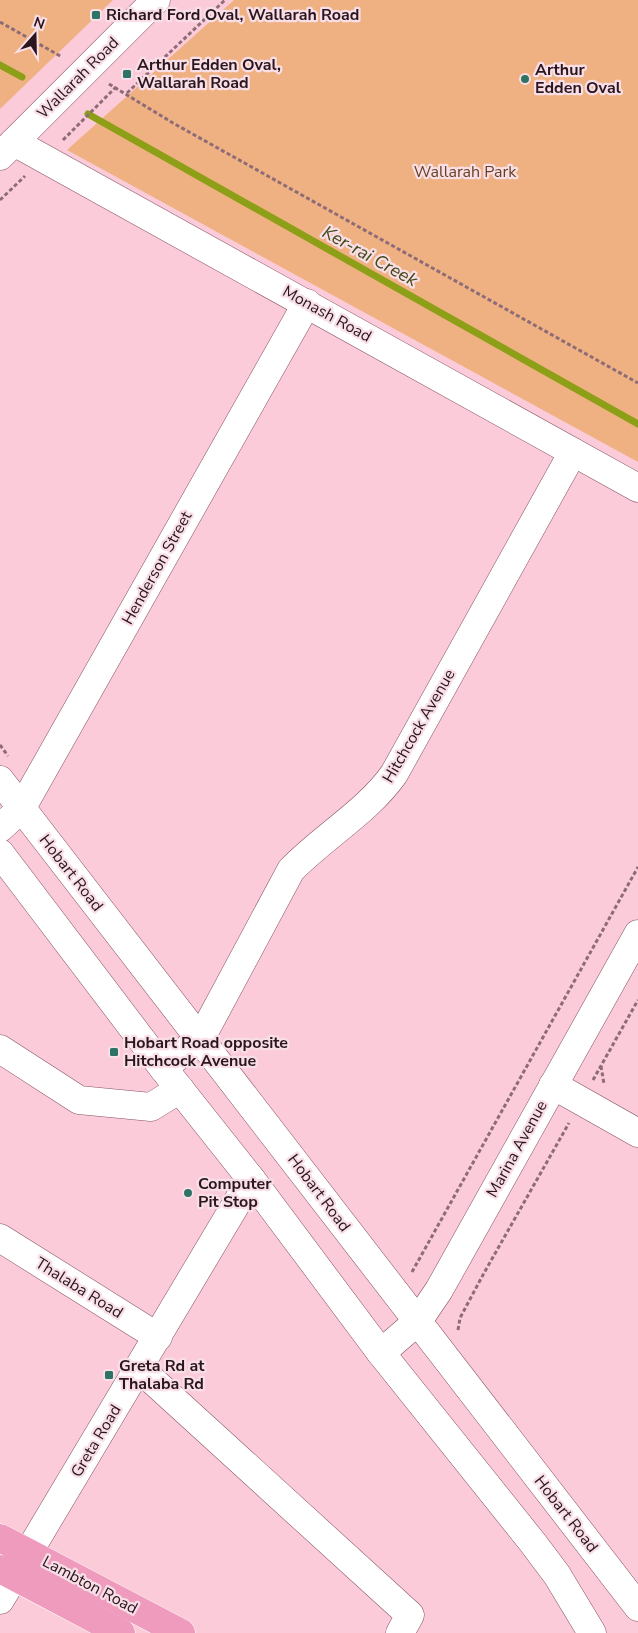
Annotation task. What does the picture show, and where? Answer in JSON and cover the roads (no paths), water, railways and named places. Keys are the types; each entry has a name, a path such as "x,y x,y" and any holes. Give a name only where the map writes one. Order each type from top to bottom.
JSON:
{"main road":[{"name":"Lambton Road","path":"0,1538 181,1633"},
{"name":"Lambton Road","path":"7,1572 121,1633"}],"street":[{"name":"Wallarah Road","path":"7,149 156,0"},
{"name":"Monash Road","path":"7,149 307,303 638,488"},
{"name":"Henderson Street","path":"0,828 21,809 307,303"},
{"name":"Hitchcock Avenue","path":"0,1049 79,1100 151,1107 201,1038 291,870 311,850 380,794 394,774 573,452"},
{"name":"Hobart Road","path":"0,780 201,1038 638,1607"},
{"path":"0,853 171,1078 251,1179 381,1353 534,1543 562,1583 592,1633"},
{"name":"Marina Avenue","path":"381,1353 418,1321 439,1290 638,934"},
{"path":"553,1085 638,1133"},
{"name":"Greta Road","path":"0,1600 7,1572 30,1553 251,1179"},
{"name":"Thalaba Road","path":"0,1238 158,1337"},
{"path":"139,1368 410,1615 400,1633"}],"waterway":[{"name":"Ker-rai Creek","path":"0,65 22,77"},
{"name":"Ker-rai Creek","path":"88,114 638,424"}],"place":[{"name":"Richard Ford Oval, Wallarah Road","path":"96,15"},
{"name":"Arthur Edden Oval, Wallarah Road","path":"127,74"},
{"name":"Arthur Edden Oval","path":"525,79"},
{"name":"Hobart Road opposite Hitchcock Avenue","path":"114,1052"},
{"name":"Computer Pit Stop","path":"188,1193"},
{"name":"Greta Rd at Thalaba Rd","path":"109,1375"}],"park label":[{"name":"Wallarah Park","path":"465,172"}]}
